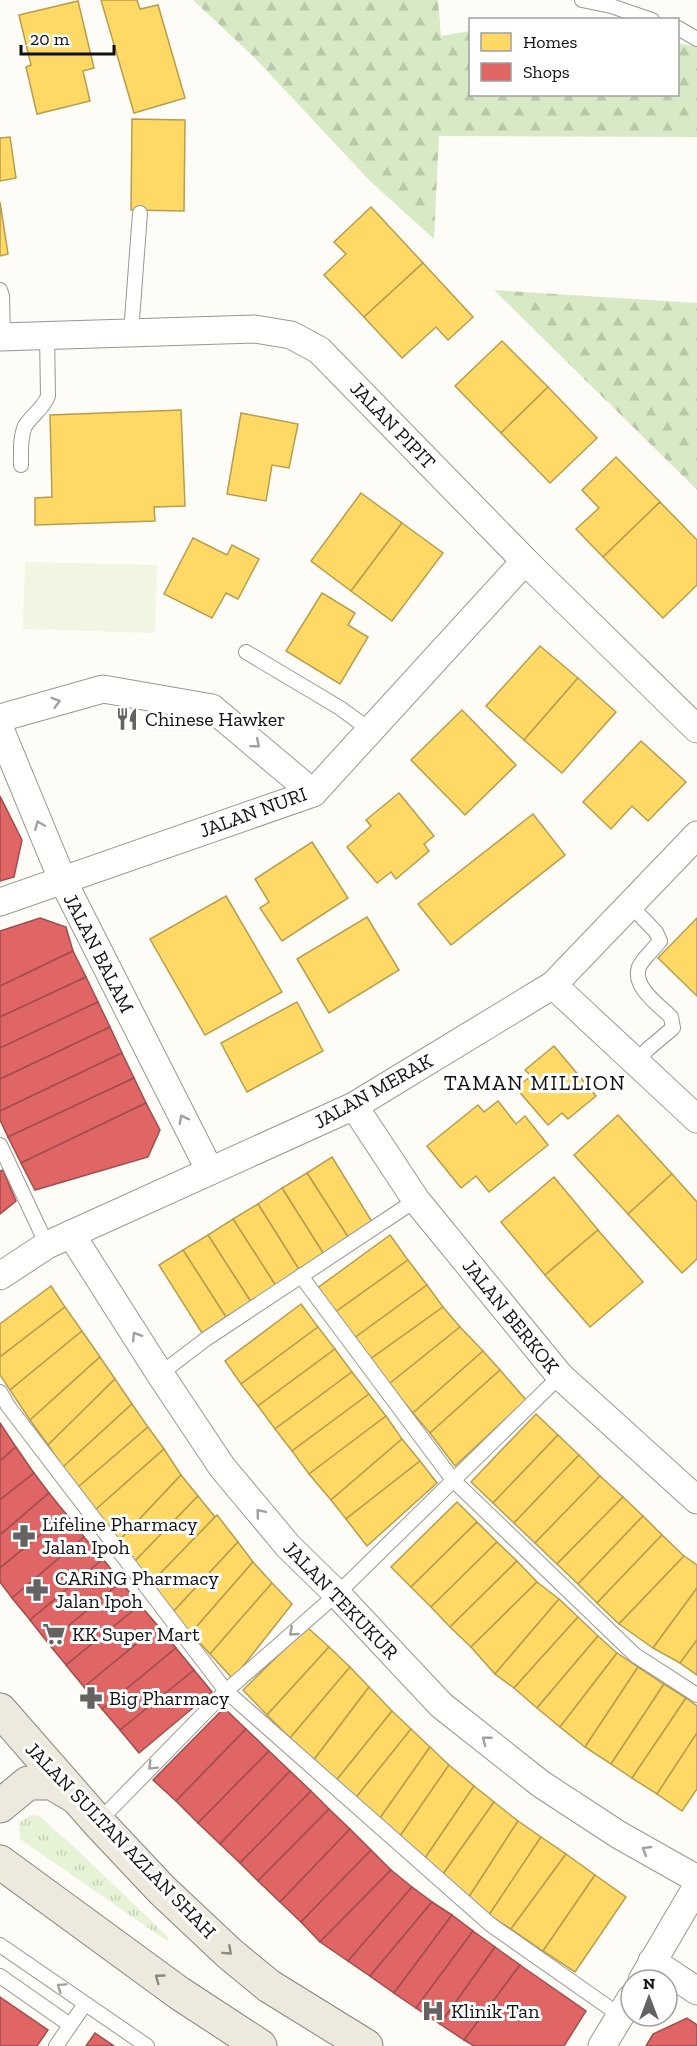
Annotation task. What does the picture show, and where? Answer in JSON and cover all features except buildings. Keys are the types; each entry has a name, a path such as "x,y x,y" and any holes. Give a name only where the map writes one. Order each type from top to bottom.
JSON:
{"main road":[{"name":"JALAN SULTAN AZLAN SHAH","path":"0,1710 74,1796 162,1890 230,1953 269,1986 366,2046"},
{"path":"0,1806 28,1783 52,1783 74,1796"},
{"path":"0,1862 179,1993 260,2046"},
{"path":"269,1986 341,2046"}],"street":[{"name":"JALAN PIPIT","path":"2,337 255,328 291,335 319,350 525,561 697,729"},
{"name":"JALAN NURI","path":"0,902 313,793 525,561"},
{"path":"0,718 103,689 212,708 313,793"},
{"name":"JALAN BALAM","path":"0,729 62,879 210,1171"},
{"name":"JALAN MERAK","path":"0,1276 47,1245 71,1233 354,1106 553,985 697,835"},
{"path":"553,985 697,1119"},
{"name":"JALAN BERKOK","path":"354,1106 416,1200 560,1376 697,1500"},
{"name":"JALAN TEKUKUR","path":"71,1233 222,1467 288,1546 337,1594 441,1705 542,1784 619,1835 697,1879"},
{"path":"649,1968 697,1886"},
{"path":"679,1984 697,1991"},
{"path":"602,2046 619,2018"}],"lane":[{"path":"582,0 611,6 645,18"},
{"path":"679,29 697,39"},
{"path":"131,333 140,213"},
{"path":"0,290 2,337"},
{"path":"21,465 25,426 45,404 48,396 46,335"},
{"path":"246,652 340,708 370,730"},
{"path":"630,905 656,932 660,941 640,966 638,976 643,989 673,1021 673,1028 636,1062"},
{"path":"0,1145 47,1245"},
{"path":"160,1374 206,1339 416,1200"},
{"path":"301,1276 453,1480 635,1655 697,1695"},
{"path":"98,1822 226,1691 337,1594 560,1376"},
{"path":"0,1392 226,1691 491,1925 619,2003"},
{"path":"0,1945 147,2046"},
{"path":"0,1976 70,2025"},
{"path":"56,2046 85,2004"}],"green space":[{"path":"193,0 438,0 441,36 469,31 469,96 679,96 679,43 697,47 697,137 439,136 434,239 370,181 254,57"},
{"path":"494,290 697,303 697,490"},
{"path":"25,562 157,565 155,633 23,629"},
{"path":"30,1815 39,1816 71,1844 169,1938 167,1941 20,1839 19,1823"}],"place":[{"name":"Chinese Hawker","path":"127,719"},
{"name":"Lifeline Pharmacy Jalan Ipoh","path":"24,1536"},
{"name":"CARiNG Pharmacy Jalan Ipoh","path":"37,1590"},
{"name":"KK Super Mart","path":"54,1634"},
{"name":"Big Pharmacy","path":"91,1698"},
{"name":"Klinik Tan","path":"433,2011"}],"district":[{"name":"TAMAN MILLION","path":"535,1082"}]}
